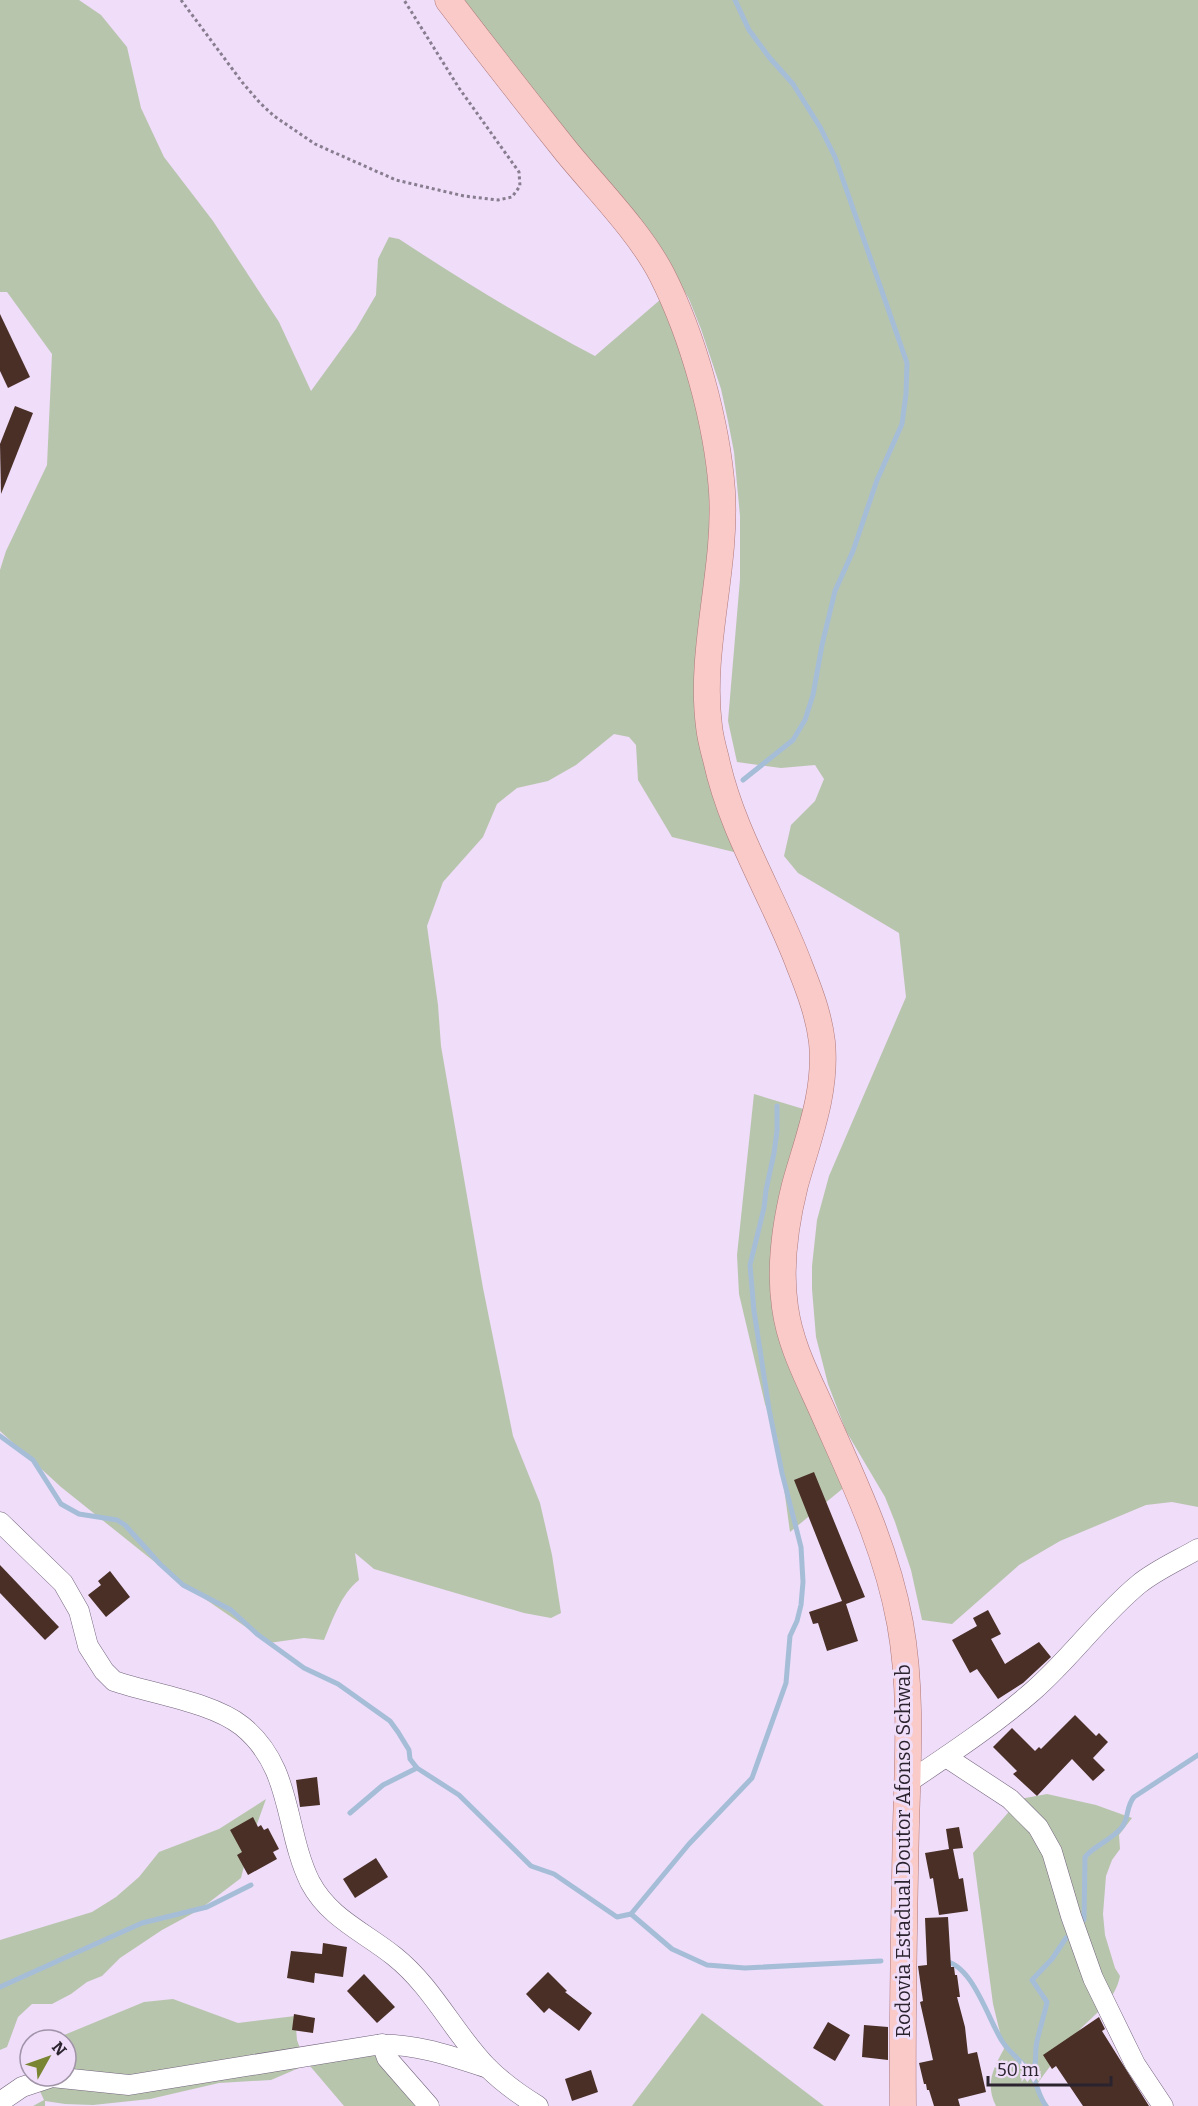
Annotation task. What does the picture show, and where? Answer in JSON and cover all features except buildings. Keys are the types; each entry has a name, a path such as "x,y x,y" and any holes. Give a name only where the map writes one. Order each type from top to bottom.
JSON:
{"main road":[{"name":"Rodovia Estadual Doutor Afonso Schwab","path":"448,0 567,152 626,222 660,271 691,343 711,419 722,490 721,546 708,678 709,725 717,767 739,831 790,941 818,1015 823,1047 820,1096 784,1234 785,1310 794,1346 865,1503 886,1565 900,1623 908,1683 902,2024 903,2106"}],"street":[{"path":"0,1522 63,1583 79,1611 88,1646 104,1671 114,1681 201,1706 227,1716 242,1726 256,1740 278,1773 286,1795 296,1842 310,1882 323,1901 339,1918 381,1946 418,1977 488,2068 516,2092 538,2106"},
{"path":"907,1783 946,1757 1033,1690 1109,1611 1141,1582 1198,1549"},
{"path":"946,1757 1010,1799 1038,1827 1052,1852 1062,1878 1071,1916 1093,1978 1135,2064 1163,2106"},
{"path":"0,2102 22,2087 52,2077 129,2085 382,2044 418,2047 488,2068"},
{"path":"382,2044 387,2058 429,2106"}],"path":[{"path":"181,0 260,103 274,116 315,144 396,180 482,198 498,200 512,197 520,186 519,172 459,88 404,0"}],"green space":[{"path":"0,0 79,0 101,15 127,47 141,108 164,157 213,221 279,322 311,391 356,329 376,295 378,259 389,237 399,239 496,300 595,356 661,299 688,366 713,486 709,638 738,853 672,837 638,780 636,745 629,737 614,734 576,765 548,781 517,788 497,804 483,837 443,882 427,926 441,1046 483,1288 513,1436 540,1503 552,1555 561,1613 551,1618 524,1613 374,1569 355,1553 359,1580 342,1600 324,1640 304,1638 269,1643 176,1579 61,1487 0,1431 0,570 6,551 47,465 52,354 7,292 0,292"},
{"path":"451,0 1198,0 1198,1507 1172,1502 1146,1505 1060,1541 1019,1565 952,1624 922,1620 911,1570 895,1522 885,1497 846,1431 828,1384 816,1337 812,1289 817,1220 829,1176 906,997 899,933 798,873 784,856 791,825 815,801 824,779 815,765 781,768 737,762 728,721 740,579 740,516 734,452 721,389 689,299 658,245"},
{"path":"754,1094 820,1114 788,1289 847,1485 790,1532 777,1437 765,1404 739,1294 737,1255"},
{"path":"1047,1794 1096,1805 1132,1818 1119,1835 1120,1849 1112,1860 1106,1876 1103,1914 1105,1935 1115,1968 1120,1976 1107,2002 1072,2038 1035,2087 1049,2106 996,2106 991,2084 1004,2049 993,2004 973,1853 1020,1799"},
{"path":"266,1799 249,1846 241,1878 199,1910 162,1930 120,1958 102,1976 87,1982 52,2004 32,2004 18,2017 7,2047 0,2050 0,1940 92,1912 116,1897 139,1877 159,1852 219,1829"},
{"path":"173,1999 238,2023 295,2016 297,2040 306,2065 271,2080 219,2083 150,2099 93,2105 45,2101 45,2106 33,2106 44,2100 38,2088 78,2088 78,2029 144,2002"},
{"path":"702,2013 824,2106 632,2106"},
{"path":"375,2054 421,2106 344,2106 310,2066"}],"waterway":[{"path":"735,0 749,30 793,84 820,127 835,157 907,363 902,424 877,480 853,551 835,591 813,695 805,720 793,740 743,780"},
{"path":"0,1436 33,1460 61,1504 79,1514 117,1520 125,1525 160,1564 183,1585 231,1610 257,1634 304,1668 338,1684 390,1721 409,1750 410,1759 417,1768 459,1795 531,1866 554,1874 617,1917 631,1914 689,1844 752,1778 786,1683 790,1636 801,1605 803,1582 801,1547 769,1409 754,1311 750,1265 774,1153 777,1106"},
{"path":"1084,1920 1085,1857 1122,1827 1134,1797 1198,1755"},
{"path":"350,1813 383,1785 417,1768"},
{"path":"0,1987 142,1923 207,1907 251,1885"},
{"path":"631,1914 672,1949 707,1965 745,1968 881,1961"},
{"path":"1032,2075 1037,2041 1047,2002 1032,1980 1052,1959 1066,1938"},
{"path":"943,1961 953,1964 971,1981 1002,2041 1029,2071 1046,2106"}]}
